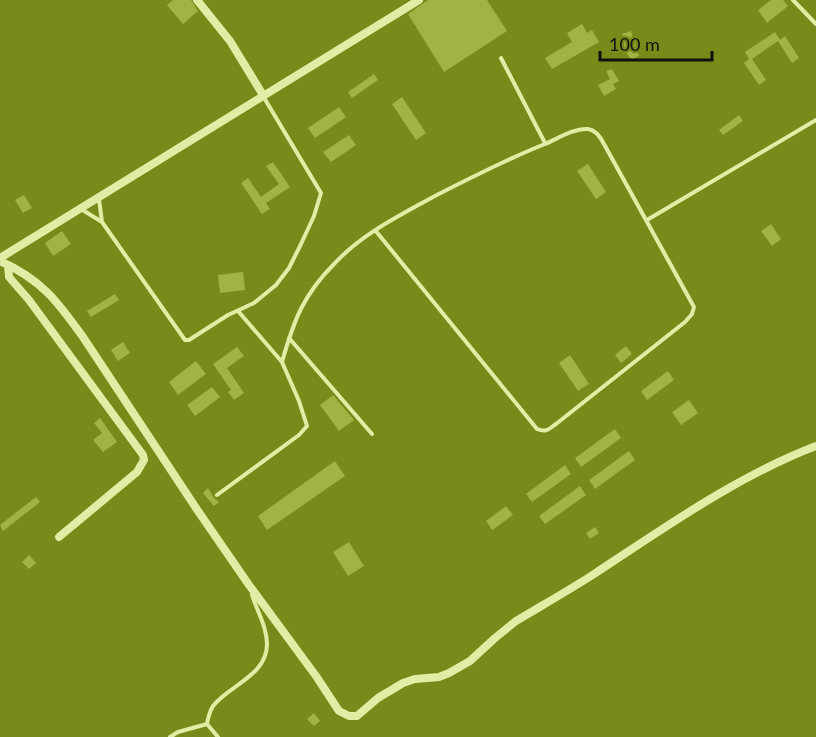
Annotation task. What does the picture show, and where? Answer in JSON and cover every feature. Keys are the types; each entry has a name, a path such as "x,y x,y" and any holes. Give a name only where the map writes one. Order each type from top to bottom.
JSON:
{"street":[{"path":"197,0 230,41 263,95"},
{"path":"3,261 99,197 419,0"},
{"path":"3,261 9,278 29,300 144,460 137,472 59,537"},
{"path":"3,261 41,285 65,312 249,585 316,676 336,708 345,715 357,716 378,698 403,683 415,679 439,677 470,661 516,621 589,578 637,545 752,474 816,446"}],"lane":[{"path":"793,0 816,24"},
{"path":"501,58 545,143"},
{"path":"81,209 102,222 183,339 189,340 267,294 289,268 314,216 321,193 263,95"},
{"path":"647,220 816,120"},
{"path":"282,362 298,311 312,288 348,250 375,230 452,187 545,143 588,129 596,133 604,144 694,307 692,314 685,322 547,431 542,432 537,429 375,230"},
{"path":"99,197 102,222"},
{"path":"217,495 306,429 305,417 282,362 238,311"},
{"path":"289,337 372,434"},
{"path":"207,724 213,707 253,674 266,651 266,636 262,619 249,585"},
{"path":"170,737 178,732 207,724"},
{"path":"207,724 218,737"}],"building":[{"path":"173,0 191,0 198,11 183,24 167,5"},
{"path":"428,0 487,0 507,31 444,72 408,14"},
{"path":"771,0 783,0 788,6 767,23 758,10"},
{"path":"582,24 587,33 592,30 599,42 552,69 545,58 572,42 567,33"},
{"path":"631,31 639,56 631,60 618,40 623,37 622,34"},
{"path":"775,32 780,40 785,36 799,58 792,63 778,41 752,59 766,80 759,85 744,63 749,59 745,52"},
{"path":"612,69 619,81 613,84 616,89 604,96 598,85 610,79 606,71"},
{"path":"374,74 378,80 352,98 348,92"},
{"path":"402,97 426,133 416,140 392,104"},
{"path":"339,107 346,117 315,138 308,128"},
{"path":"739,115 743,121 723,135 719,130"},
{"path":"349,135 356,145 331,162 323,152"},
{"path":"273,162 290,187 266,203 270,209 262,214 241,183 248,178 261,197 279,184 266,166"},
{"path":"588,164 606,192 596,199 577,171"},
{"path":"24,195 32,208 23,213 15,200"},
{"path":"771,224 781,239 772,246 761,231"},
{"path":"62,231 71,244 53,256 45,243"},
{"path":"243,272 245,290 220,293 218,275"},
{"path":"115,294 119,300 91,317 87,311"},
{"path":"123,342 130,353 118,361 111,350"},
{"path":"626,346 632,354 621,363 615,355"},
{"path":"237,347 244,356 227,368 244,393 234,400 228,392 231,390 213,364"},
{"path":"570,355 589,384 578,391 559,363"},
{"path":"196,361 206,374 178,395 169,382"},
{"path":"668,371 674,380 647,400 641,391"},
{"path":"212,387 220,397 195,416 187,405"},
{"path":"333,395 354,420 339,431 320,405"},
{"path":"689,400 698,413 681,425 672,412"},
{"path":"100,418 117,442 103,452 93,440 102,433 94,423"},
{"path":"615,429 621,438 581,467 575,458"},
{"path":"629,451 635,460 595,489 589,480"},
{"path":"335,461 345,476 267,530 258,516"},
{"path":"565,465 571,474 532,502 526,494"},
{"path":"580,486 586,495 545,524 539,516"},
{"path":"208,488 219,502 214,506 203,493"},
{"path":"36,497 40,502 3,531 0,525"},
{"path":"506,506 513,515 492,530 486,521"},
{"path":"595,527 599,533 590,539 586,533"},
{"path":"349,542 364,566 348,576 333,552"},
{"path":"29,555 36,563 29,569 22,562"},
{"path":"314,713 320,721 314,726 307,719"}]}
